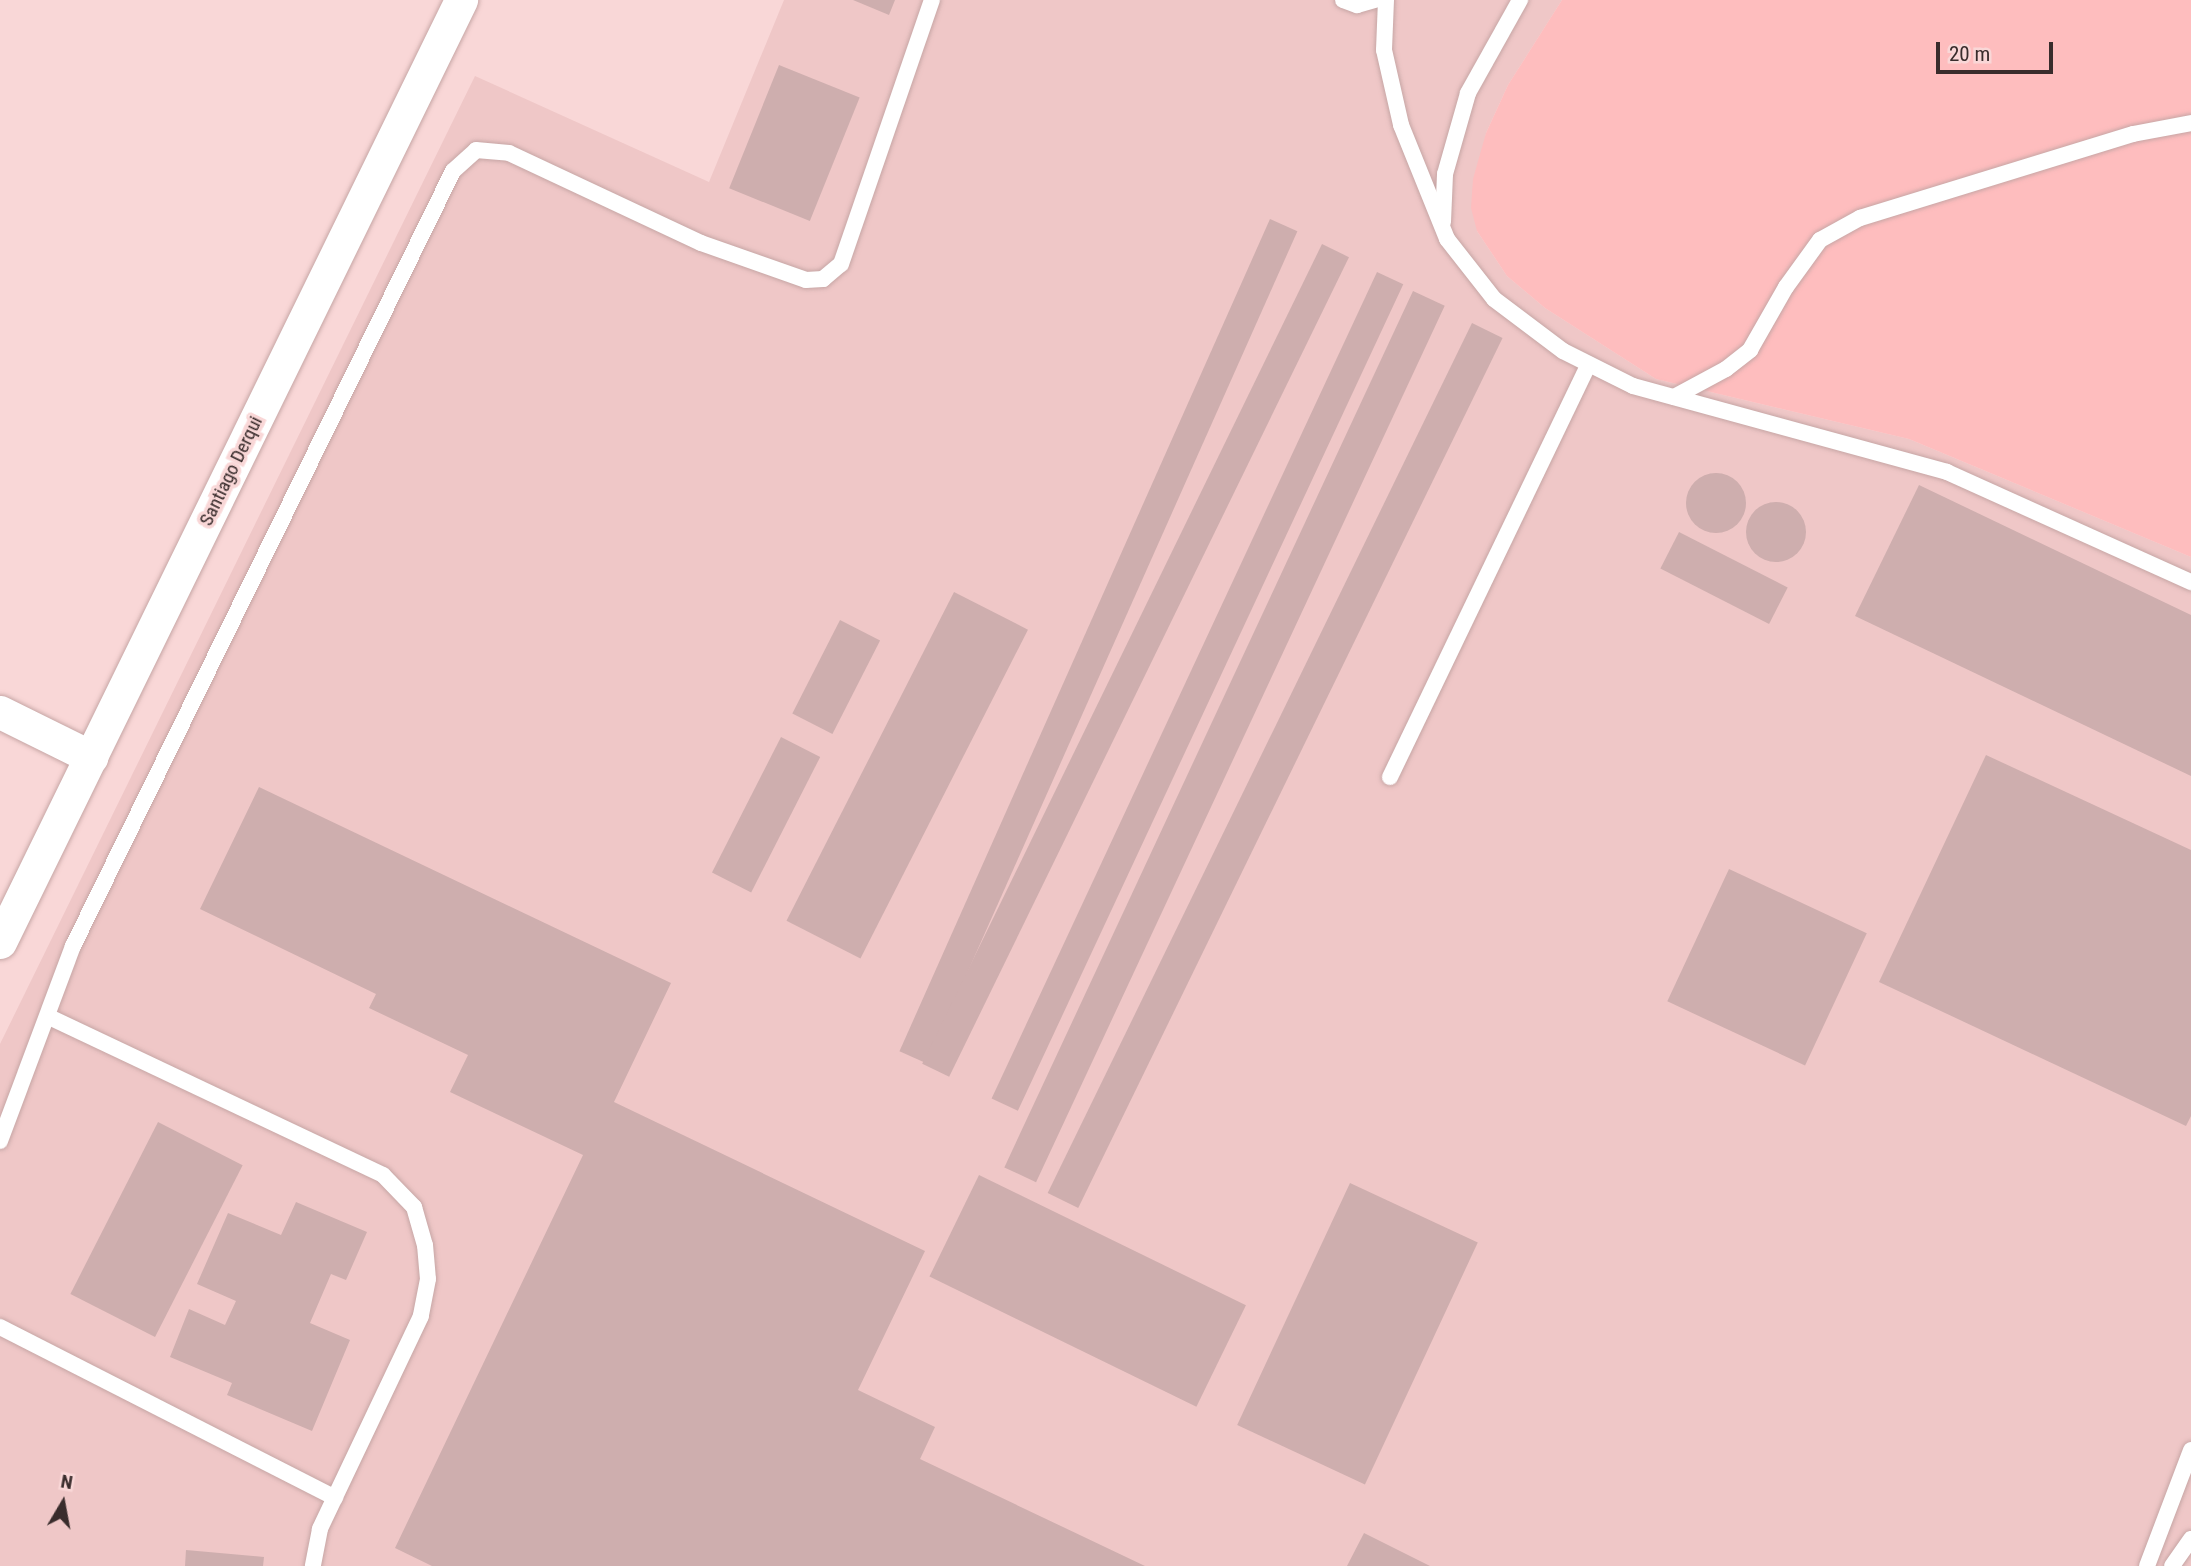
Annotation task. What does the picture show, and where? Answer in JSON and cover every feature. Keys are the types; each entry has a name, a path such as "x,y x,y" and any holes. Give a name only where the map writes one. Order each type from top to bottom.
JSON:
{"street":[{"name":"Santiago Derqui","path":"0,942 461,0"},
{"path":"0,712 91,757"}],"lane":[{"path":"0,1141 50,1017 73,946 453,172 476,150 509,153 701,243 806,280 822,279 841,264 932,0"},
{"path":"1343,0 1356,5 1375,0"},
{"path":"1385,0 1384,50 1401,125 1442,229 1494,299 1563,351 1633,386 1947,472 2191,582"},
{"path":"1442,229 1445,174 1468,93 1520,0"},
{"path":"1674,397 1726,369 1750,350 1786,286 1820,240 1860,218 2133,134 2191,122"},
{"path":"1390,777 1589,364"},
{"path":"50,1017 383,1175 414,1207 425,1245 428,1279 421,1316 320,1529 313,1566"},
{"path":"0,1327 335,1498"},
{"path":"2147,1566 2191,1450"},
{"path":"2172,1566 2191,1539"}],"shaded area":[{"path":"784,0 1562,0 1508,85 1486,133 1477,231 1507,276 1545,308 1656,379 1909,439 2191,557 2191,1566 0,1566 0,1044 475,76 709,182"},
{"path":"1562,0 2191,0 2191,557 1909,439 1656,379 1545,308 1507,276 1477,231 1471,208 1473,179 1486,133 1508,85"}],"building":[{"path":"853,0 895,0 889,15"},
{"path":"779,65 860,98 810,221 729,188"},
{"path":"1270,219 1297,231 927,1063 899,1051"},
{"path":"1322,244 1349,257 949,1077 922,1064"},
{"path":"1377,272 1403,284 1018,1111 992,1099"},
{"path":"1413,291 1445,306 1036,1182 1004,1167"},
{"path":"1472,323 1503,338 1078,1208 1048,1193"},
{"path":"1716,473 1737,482 1746,503 1737,524 1716,533 1695,524 1686,503 1695,482"},
{"path":"1919,485 2191,615 2191,776 1855,616"},
{"path":"1776,502 1797,511 1806,532 1797,553 1776,562 1755,553 1746,532 1755,511"},
{"path":"1679,532 1788,587 1769,624 1660,569"},
{"path":"954,592 1028,630 860,958 786,921"},
{"path":"840,620 880,640 832,734 792,714"},
{"path":"781,737 820,757 751,892 712,872"},
{"path":"1986,755 2191,850 2191,1116 2186,1126 1879,982"},
{"path":"259,787 671,983 614,1102 925,1251 858,1390 935,1427 920,1459 1145,1566 432,1566 395,1548 583,1155 450,1092 468,1055 369,1008 376,994 200,909"},
{"path":"1729,869 1867,933 1805,1066 1667,1001"},
{"path":"158,1122 243,1165 155,1337 70,1294"},
{"path":"979,1175 1246,1305 1196,1407 929,1277"},
{"path":"1350,1183 1478,1243 1365,1485 1237,1425"},
{"path":"296,1202 367,1232 346,1280 331,1274 310,1323 350,1340 312,1431 227,1395 232,1383 170,1357 189,1309 225,1325 236,1301 197,1284 228,1213 281,1235"},
{"path":"1364,1533 1430,1566 1347,1566"},
{"path":"186,1550 264,1557 263,1566 185,1566"}]}
